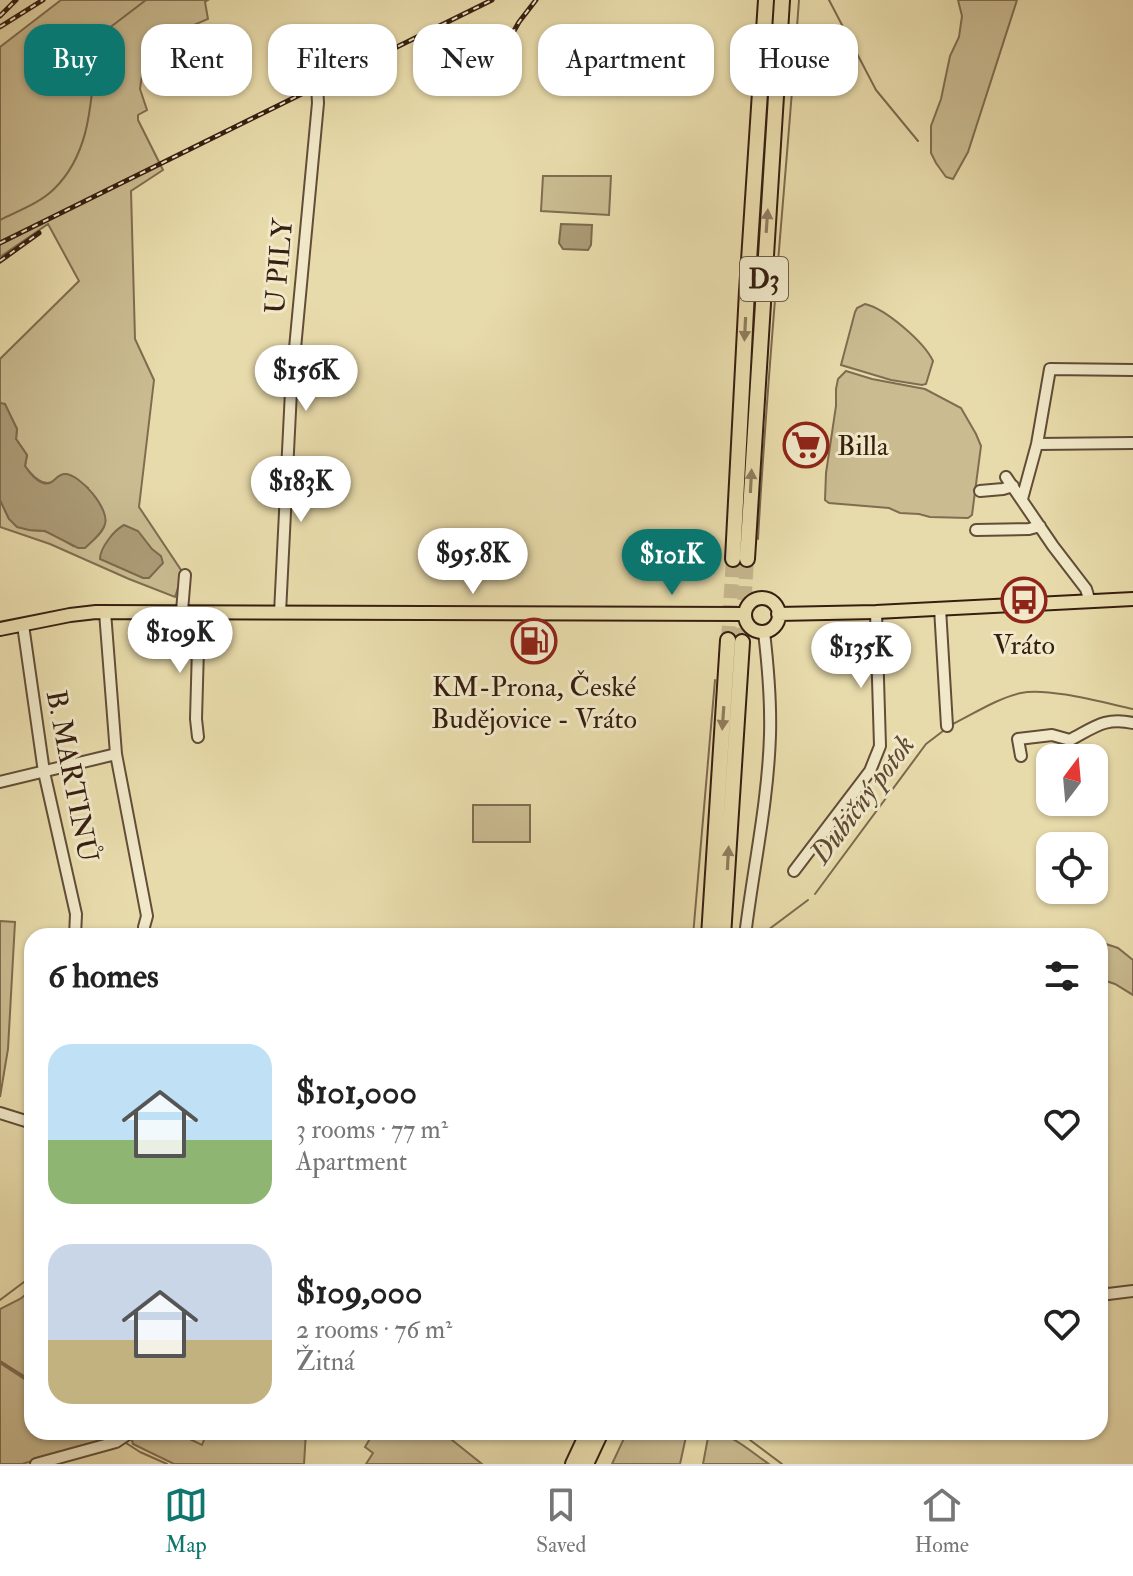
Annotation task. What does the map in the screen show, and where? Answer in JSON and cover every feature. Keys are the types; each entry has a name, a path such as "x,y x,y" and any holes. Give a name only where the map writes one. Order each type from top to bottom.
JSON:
{"highway":[{"name":"D3","path":"766,0 747,291 740,559 782,0"},
{"path":"710,928 735,641 723,928"},
{"path":"573,1464 584,1440"},
{"path":"586,1464 597,1440"}],"main road":[{"path":"759,598 770,600 778,614 776,624 764,632 748,625 745,614 749,604 759,598"},
{"path":"778,614 1133,599"},
{"path":"0,629 70,615 105,612 745,614"}],"street":[{"name":"U PILY","path":"280,613 291,391 318,96"},
{"path":"1022,499 1037,444 1050,369 1133,370"},
{"path":"1037,444 1133,443"},
{"path":"980,491 1009,484 1086,589 1090,602"},
{"path":"976,530 1040,526"},
{"path":"182,611 185,575"},
{"path":"940,608 947,726"},
{"path":"105,612 116,754 147,916 144,928"},
{"path":"198,737 199,612"},
{"path":"794,871 870,771 880,746 876,612"},
{"name":"B. MARTINŮ","path":"23,625 44,772 76,914 75,928"},
{"path":"746,928 770,738 764,632"},
{"path":"1021,756 1018,739 1052,735 1070,740 1106,722 1133,723"},
{"path":"0,782 116,754"},
{"path":"0,1113 24,1120"},
{"path":"1108,1294 1133,1291"},
{"path":"36,1464 119,1440"}],"shaded area":[{"path":"61,0 208,0 205,2 208,19 196,24 141,24 140,89 147,110 138,115 138,120 163,170 131,191 135,339 154,380 139,507 183,573 175,597 50,544 0,527 0,500 9,519 29,530 54,534 73,546 88,488 65,474 50,483 34,476 25,466 27,455 16,439 17,429 5,405 0,403 0,359 79,281 48,224 0,257 0,47 24,29 24,96 125,96 125,24 30,24"},
{"path":"958,0 1017,0 968,152 953,179 946,177 931,153 931,126 941,99 950,56 959,37 962,16"},
{"path":"543,176 611,176 609,215 541,211"},
{"path":"561,224 592,225 588,250 563,249 559,243"},
{"path":"865,304 893,319 928,353 933,361 926,384 891,380 841,365 855,312"},
{"path":"846,371 925,389 961,408 981,446 972,515 968,518 930,517 825,500 836,389 838,379"},
{"path":"0,403 5,404 17,429 16,439 27,455 25,466 33,476 47,483 65,474 71,476 86,486 103,510 104,527 85,548 78,548 45,531 17,527 9,519 0,500"},
{"path":"124,525 138,531 161,556 163,563 149,578 100,559 108,540"},
{"path":"473,805 530,805 530,842 473,842"},
{"path":"0,921 15,922 8,1049 0,1097"},
{"path":"1108,945 1133,960 1133,995 1108,982"},
{"path":"24,1296 24,1376 0,1361 0,1309"},
{"path":"0,1363 24,1379 24,1440 104,1440 22,1464 0,1464"},
{"path":"132,1440 192,1440 202,1445 204,1440 306,1440 304,1464 174,1464 133,1444"},
{"path":"369,1440 452,1440 482,1464 366,1464 373,1453 365,1447"},
{"path":"623,1440 685,1440 680,1464 612,1464"},
{"path":"708,1440 734,1440 769,1464 703,1464"}],"waterway":[{"path":"0,220 42,198 67,174 83,141 99,39 146,0"},
{"path":"758,539 799,0"},
{"path":"829,0 876,90 918,141"},
{"path":"694,928 715,680"},
{"name":"Dubičný potok","path":"953,724 1004,698 1032,692 1076,696 1133,709"},
{"name":"Dubičný potok","path":"815,894 926,744 943,731"},
{"name":"Dubičný potok","path":"771,928 808,900"},
{"name":"Dubičný potok","path":"0,1300 24,1282"},
{"path":"0,1361 24,1377"},
{"path":"750,1440 782,1464"},
{"path":"126,1443 167,1464"}],"tunnel":[{"path":"728,640 733,559"},
{"path":"742,642 747,559"}],"railway":[{"path":"0,16 16,0"},
{"path":"0,27 43,0"},
{"path":"0,243 492,0"},
{"path":"518,24 536,0"},
{"path":"0,261 39,233"}],"place":[{"name":"Billa","path":"806,445"},
{"name":"Vráto","path":"1024,600"},
{"name":"KM-Prona, České Budějovice - Vráto","path":"534,641"}]}
